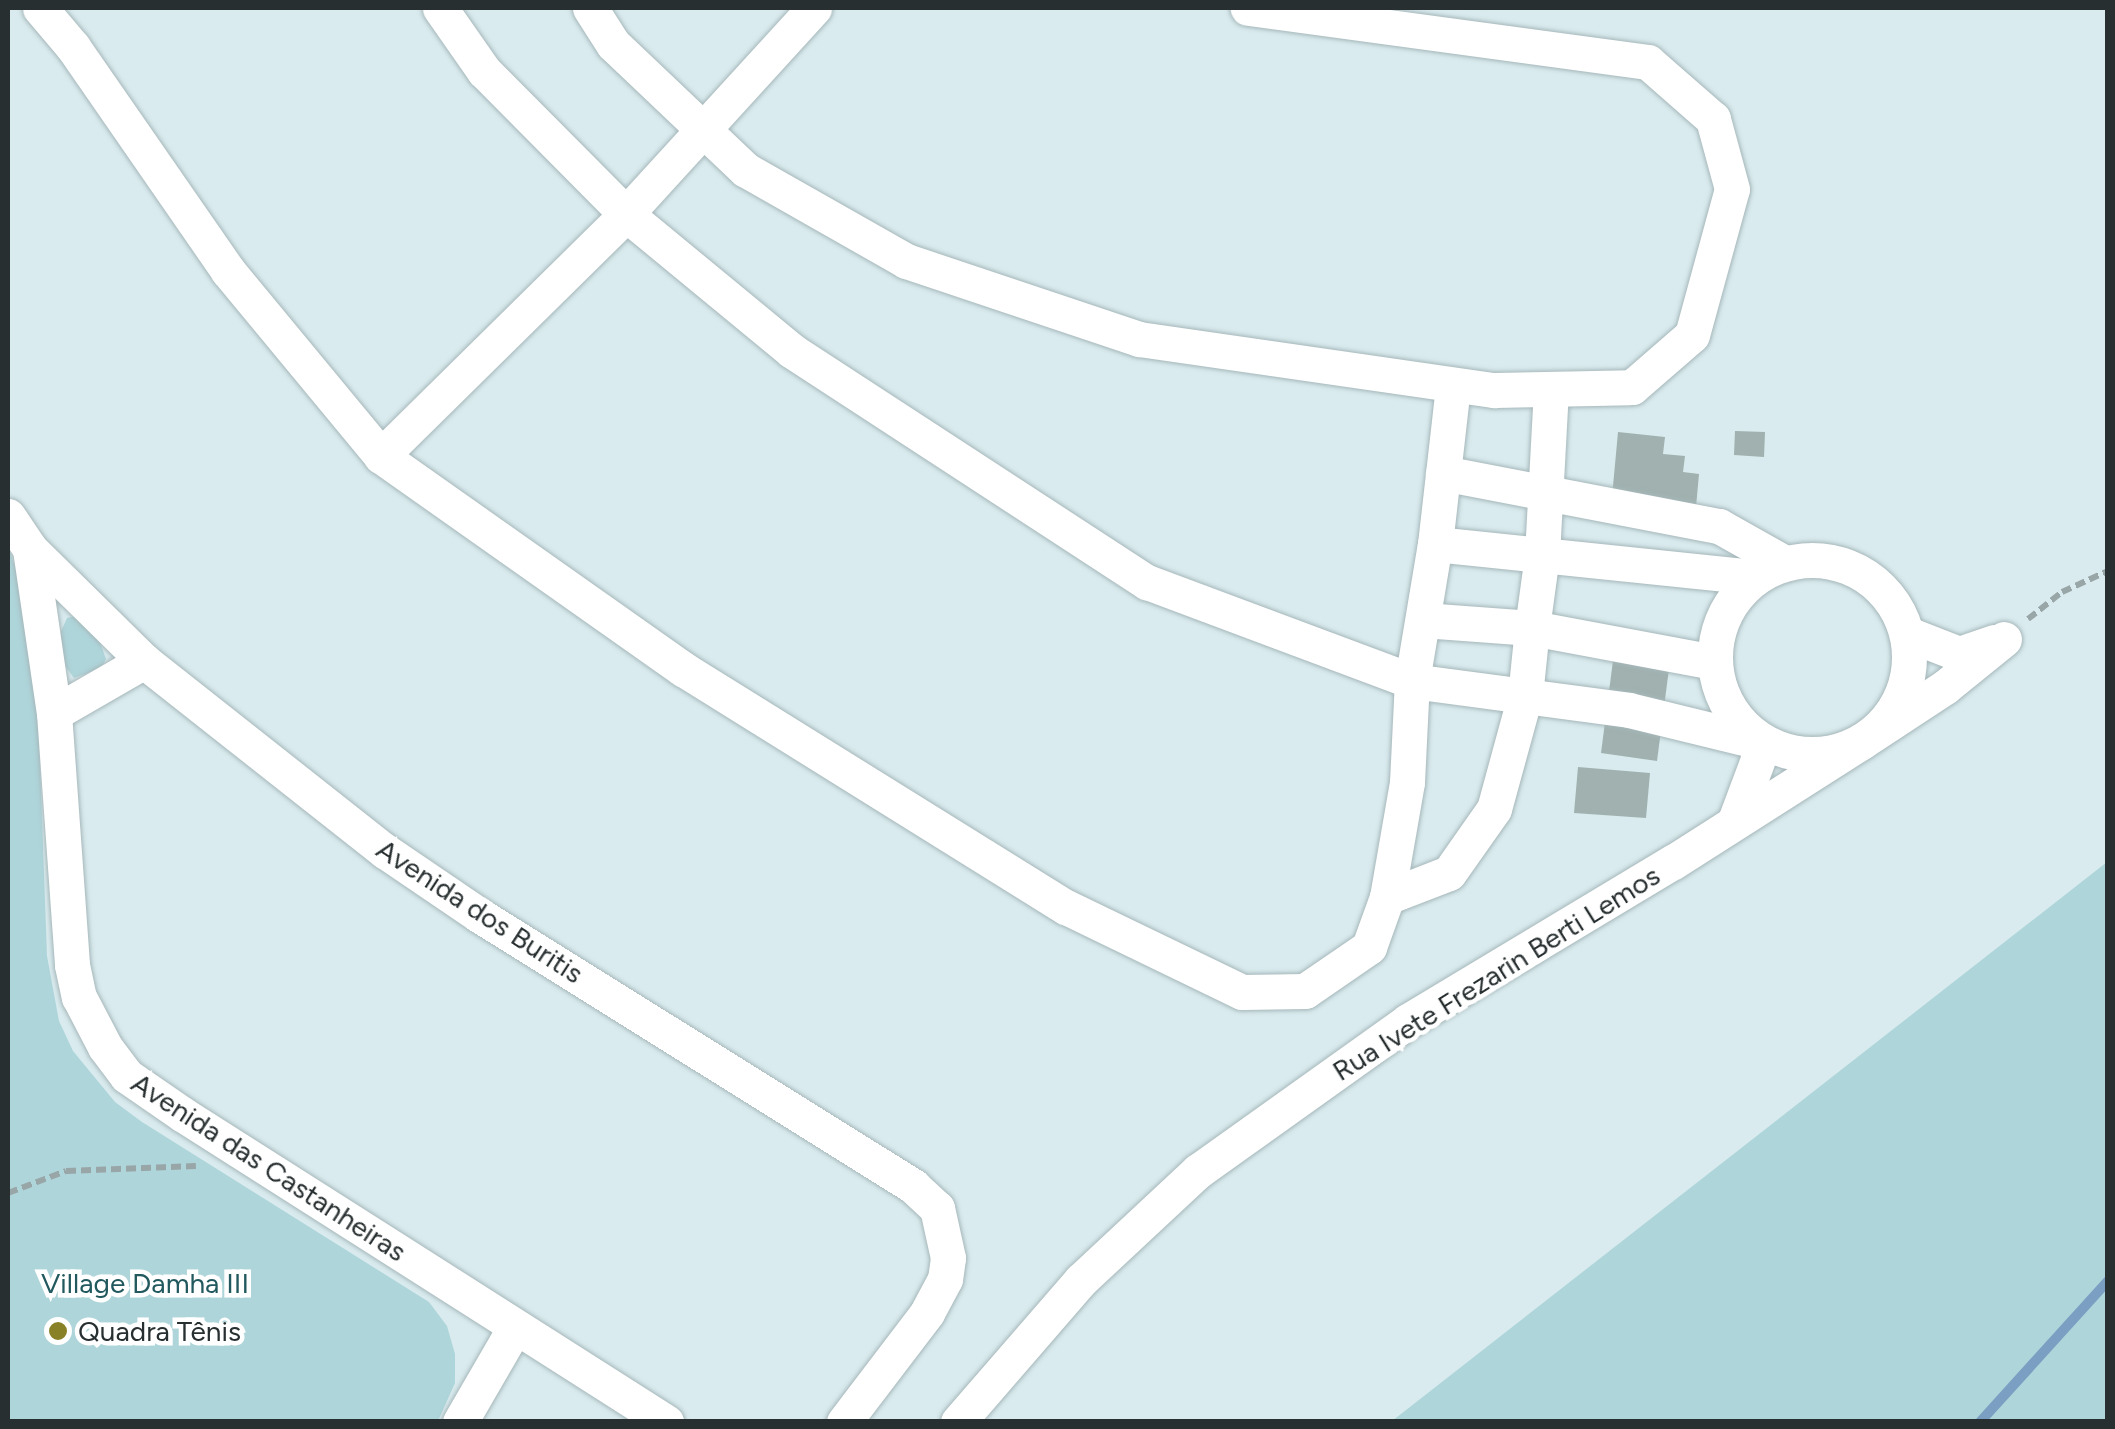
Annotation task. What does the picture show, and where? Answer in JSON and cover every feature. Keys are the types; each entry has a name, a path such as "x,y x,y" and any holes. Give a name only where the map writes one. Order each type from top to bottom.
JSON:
{"street":[{"path":"40,8 73,48 228,272 381,456 699,680 1066,907 1242,992 1305,991 1369,947 1386,897 1407,782 1412,680 1435,544 1453,385"},
{"path":"440,8 484,71 626,214 792,350 1147,582 1412,680 1629,710 1796,754 1828,754 1860,742 1884,723 1902,696 1910,666 1908,634 1896,606 1874,582 1847,566 1816,560 1770,570 1646,568 1435,544"},
{"path":"590,8 613,44 746,170 906,261 1140,338 1494,390 1632,386 1692,335 1732,189 1713,119 1648,62 1248,8"},
{"path":"381,456 626,214 814,8"},
{"path":"1386,897 1449,873 1494,809 1525,696 1542,556 1551,389"},
{"path":"1443,473 1719,526 1770,570"},
{"name":"Avenida dos Buritis","path":"8,516 30,549 144,661 384,850 479,915 914,1186 937,1208 948,1258 945,1280 927,1313 844,1422"},
{"name":"Avenida das Castanheiras","path":"30,549 54,713 72,965 79,997 105,1047 127,1076 182,1114 666,1422"},
{"path":"1764,743 1738,722 1721,694 1714,662 1717,630 1731,600 1770,570"},
{"path":"1422,620 1532,628 1714,662"},
{"path":"1908,634 1960,654 2004,639"},
{"name":"Rua Ivete Frezarin Berti Lemos","path":"958,1422 1081,1280 1198,1171 1408,1021 1673,862 1945,687 2004,639"},
{"path":"54,713 144,661"},
{"path":"1736,818 1764,743"},
{"path":"460,1422 515,1327"}],"path":[{"path":"2004,639 2062,592 2108,571"},
{"path":"8,1193 66,1171 165,1164"}],"green space":[{"name":"Village Damha III","path":"8,546 27,602 36,653 47,956 59,1021 73,1051 115,1102 142,1122 429,1302 447,1326 455,1354 455,1383 438,1421 8,1421"},
{"path":"75,616 100,642 106,659 101,668 74,678 65,666 58,638 67,618"},
{"path":"2107,862 2107,1421 1392,1421"}],"building":[{"path":"1735,431 1765,432 1764,457 1734,455"},
{"path":"1618,432 1665,437 1663,454 1685,456 1683,472 1699,474 1696,507 1612,497"},
{"path":"1614,653 1670,661 1657,761 1601,753"},
{"path":"1578,767 1650,773 1646,818 1574,813"}],"waterway":[{"path":"1980,1422 2108,1281"}],"place":[{"name":"Quadra Tênis","path":"58,1331"}]}
